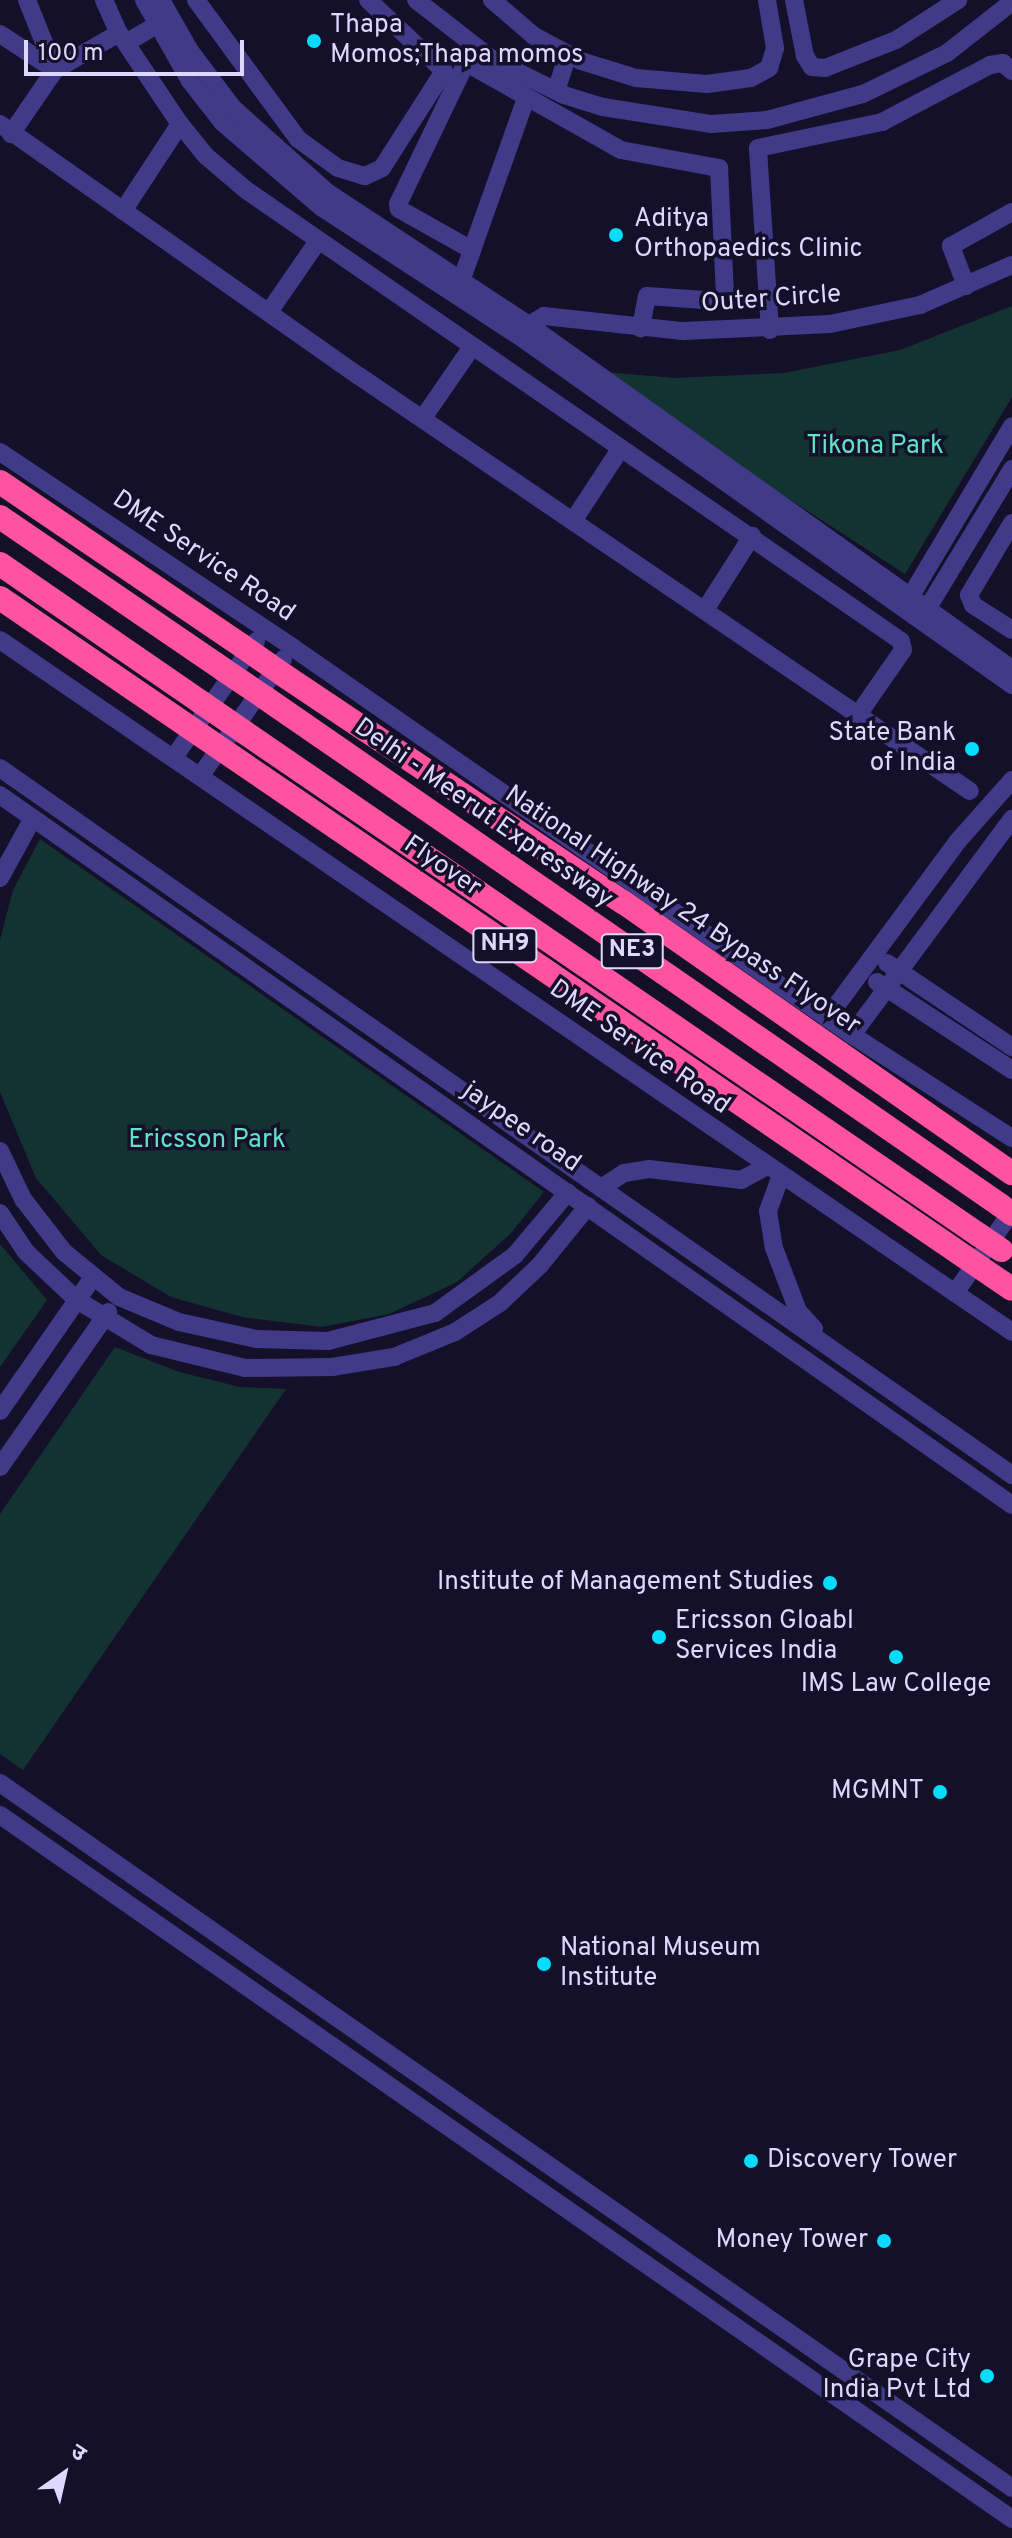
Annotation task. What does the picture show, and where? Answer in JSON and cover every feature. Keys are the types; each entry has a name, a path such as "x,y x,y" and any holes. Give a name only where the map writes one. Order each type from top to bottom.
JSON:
{"highway":[{"name":"National Highway 24 Bypass Flyover","path":"0,482 623,902 1012,1173"},
{"name":"Delhi - Meerut Expressway","path":"0,517 1008,1210"},
{"name":"NE3","path":"0,564 1006,1254"},
{"name":"Flyover","path":"0,598 1012,1289"}],"street":[{"path":"27,0 55,70"},
{"path":"104,0 136,60 206,156 318,241 901,641 903,650 858,715"},
{"path":"144,0 167,23 233,108 264,140 327,192 461,281 521,328 1012,669"},
{"path":"196,0 298,139 338,168 365,176 382,168 444,71 368,0"},
{"path":"416,0 493,60 556,91 603,107 712,124 767,120 868,92 947,53 1012,2"},
{"path":"492,0 534,36 568,55 636,78 679,83 751,78 763,74 775,59 767,0"},
{"path":"794,0 805,56 812,67 825,68 896,40 951,3"},
{"path":"167,23 122,38 55,70 6,129 970,791"},
{"path":"136,60 167,23"},
{"path":"167,23 211,108 255,153 321,207 521,328"},
{"path":"0,34 55,70"},
{"path":"556,91 568,55"},
{"path":"770,330 756,152 763,146 882,122 990,65 1003,63 1012,71"},
{"path":"472,250 399,209 399,197 467,65 621,150 719,168 725,296 718,301 647,296 641,328"},
{"path":"868,92 882,122"},
{"path":"461,281 526,98"},
{"path":"123,211 180,124"},
{"path":"966,286 951,246 1012,212"},
{"path":"269,312 318,241"},
{"name":"Outer Circle","path":"521,328 544,316 641,328 770,330 871,318 966,286 1012,265"},
{"path":"423,418 472,347"},
{"path":"909,600 1012,426"},
{"path":"573,521 621,448"},
{"name":"DME Service Road","path":"0,452 292,647 852,1035 1012,1138"},
{"path":"926,612 1012,469"},
{"path":"1012,523 969,595 973,605 1012,630"},
{"path":"705,610 752,536"},
{"path":"926,612 1012,685"},
{"path":"174,757 265,629"},
{"name":"DME Service Road","path":"0,640 201,775 772,1172 1012,1332"},
{"path":"201,775 292,647"},
{"path":"0,768 1012,1475"},
{"path":"827,1018 957,842 1012,780"},
{"name":"jaypee road","path":"3,804 33,818 1012,1505"},
{"path":"0,878 33,818"},
{"path":"852,1035 896,970 1012,819"},
{"path":"875,955 1012,1047"},
{"path":"863,971 1012,1070"},
{"path":"312,1014 324,995"},
{"path":"0,1151 23,1199 64,1252 119,1297 179,1322 256,1339 328,1341 381,1330 435,1313 477,1287 515,1255 568,1192"},
{"path":"601,1188 624,1173 649,1169 741,1180 772,1172 768,1211 774,1248 798,1311 833,1351"},
{"path":"0,1213 26,1252 77,1300 103,1320 151,1345 245,1368 332,1367 394,1357 455,1332 500,1303 540,1265 588,1206"},
{"path":"955,1293 1008,1210"},
{"path":"0,1411 93,1277"},
{"path":"0,1467 119,1297"},
{"path":"0,1783 1012,2488"},
{"path":"0,1815 1012,2519"}],"green space":[{"name":"Tikona Park","path":"1012,306 1012,397 905,574 591,371 675,378 784,373 900,350"},
{"name":"Ericsson Park","path":"40,839 544,1192 511,1233 457,1282 389,1314 322,1327 242,1317 171,1297 101,1255 36,1178 0,1092 0,940 13,890"},
{"path":"0,1244 47,1300 0,1367"},
{"path":"115,1347 179,1372 240,1387 286,1389 23,1770 0,1754 0,1514"}],"place":[{"name":"Thapa Momos;Thapa momos","path":"314,41"},
{"name":"Aditya Orthopaedics Clinic","path":"616,235"},
{"name":"State Bank of India","path":"972,749"},
{"name":"Institute of Management Studies","path":"830,1583"},
{"name":"Ericsson Gloabl Services India","path":"659,1637"},
{"name":"IMS Law College","path":"896,1657"},
{"name":"MGMNT","path":"940,1792"},
{"name":"National Museum Institute","path":"544,1964"},
{"name":"Discovery Tower","path":"751,2161"},
{"name":"Money Tower","path":"884,2241"},
{"name":"Grape City India Pvt Ltd","path":"987,2376"}]}
